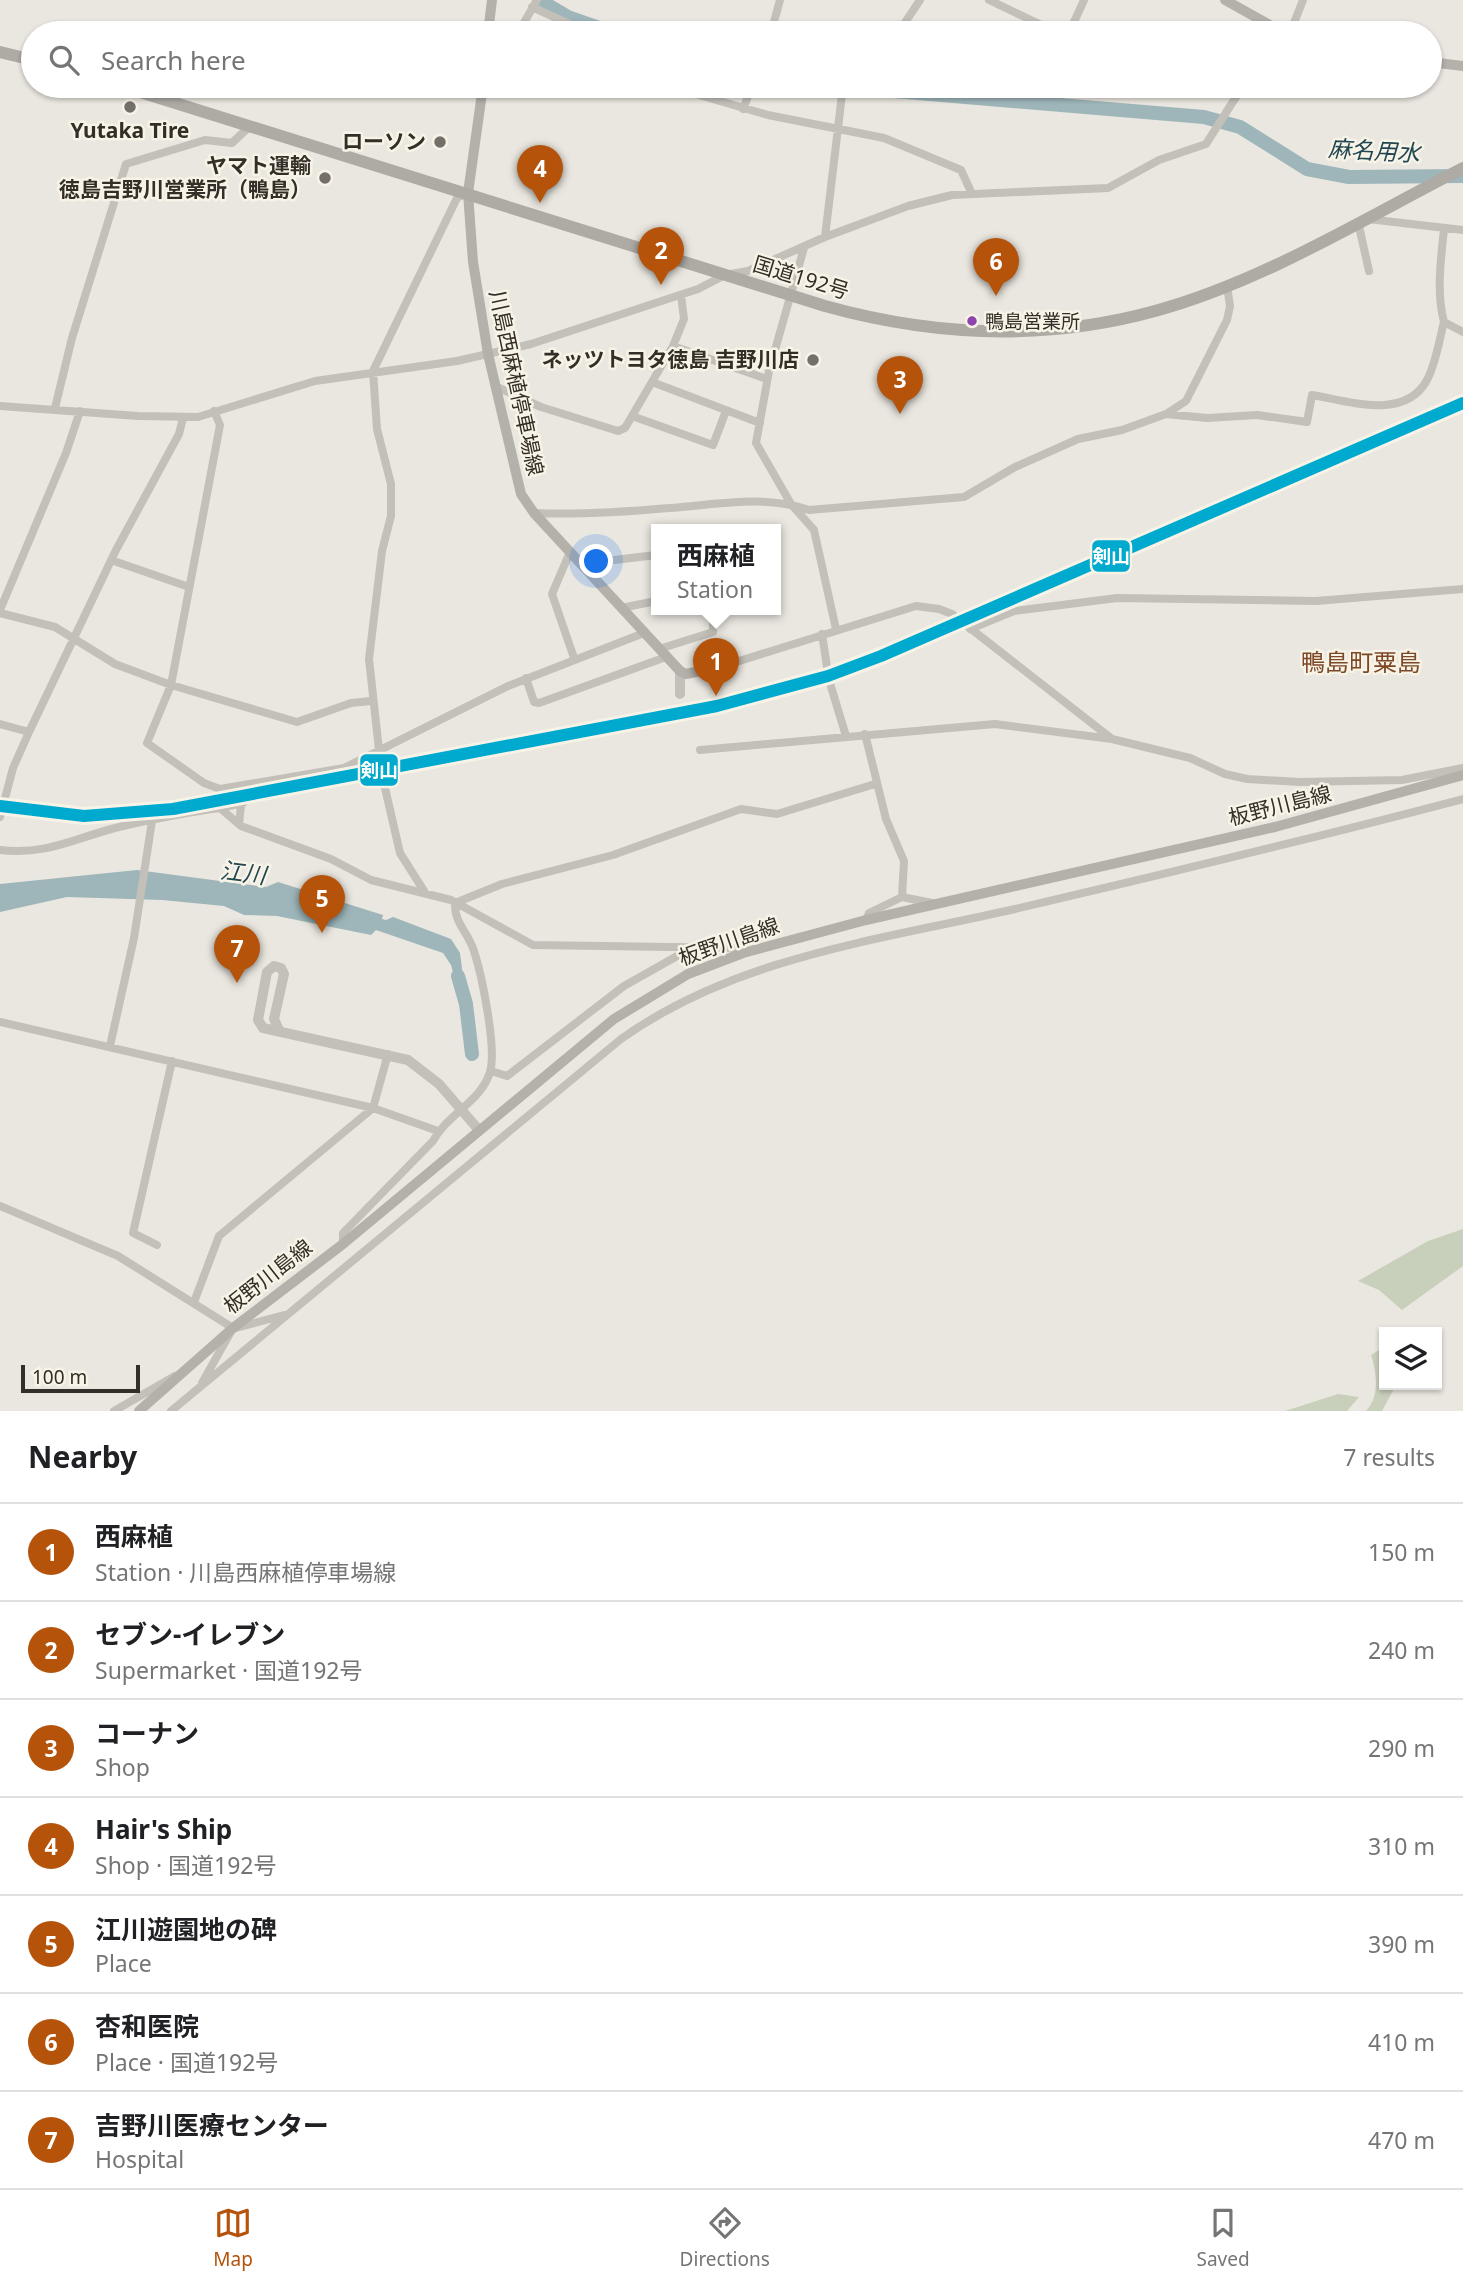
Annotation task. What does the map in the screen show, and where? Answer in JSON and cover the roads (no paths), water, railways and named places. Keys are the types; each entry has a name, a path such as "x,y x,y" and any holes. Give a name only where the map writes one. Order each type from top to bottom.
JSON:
{"highway":[{"path":"0,52 21,57"},
{"name":"国道192号","path":"162,98 791,295 885,321 993,332 1110,321 1155,311 1227,286 1462,168"}],"main road":[{"path":"1225,0 1263,21"},
{"path":"488,1 488,21"},
{"path":"1442,63 1463,66"},
{"name":"川島西麻植停車場線","path":"481,98 468,193 475,286 521,494 534,513 680,671"},
{"path":"680,671 695,673 720,667"},
{"name":"板野川島線","path":"139,1411 233,1328 343,1244 478,1129 640,1000 688,975 743,953 866,920 1275,827 1463,775"}],"street":[{"path":"774,21 780,0"},
{"path":"906,21 920,0"},
{"path":"989,0 1033,21"},
{"path":"1074,21 1084,0"},
{"path":"1295,21 1303,0"},
{"path":"525,21 534,4 566,21"},
{"path":"707,98 838,131 884,138 961,170 972,194"},
{"path":"743,109 747,98"},
{"path":"825,237 842,98"},
{"path":"0,406 183,418 315,381 488,354 559,336 681,295 725,275 748,271 825,237 908,206 952,195 1108,188 1159,160 1206,144 1236,98"},
{"path":"55,408 72,338 126,164 205,140 232,143 250,126"},
{"path":"379,750 371,701 369,659 382,551 391,516 391,495 377,429 373,372 457,198 468,193"},
{"path":"1368,271 1361,220 1463,230"},
{"path":"1166,414 1207,418 1256,415 1307,422 1312,395 1380,407 1394,405 1419,391 1426,383 1444,323 1440,278 1444,229"},
{"path":"803,247 767,379 756,443 791,504 814,530 836,629"},
{"path":"534,513 621,512 761,501 791,504 809,510 964,497 1015,467 1079,439 1122,430 1166,414 1185,401 1227,320 1230,306 1227,286"},
{"path":"495,386 541,407 618,431 625,428 673,346 684,318 681,295"},
{"path":"1444,323 1463,332"},
{"path":"673,346 767,379"},
{"path":"652,383 760,423"},
{"path":"80,411 66,453 0,612 55,627 115,664 171,685 297,722 351,704 371,701"},
{"path":"214,411 220,425 171,685 146,743 204,783 219,789 243,787 344,768 526,678 644,633"},
{"path":"632,416 713,445 726,411"},
{"path":"0,817 13,768 29,732 111,560 178,434 183,418"},
{"path":"570,552 552,594 574,658"},
{"path":"581,564 651,556"},
{"path":"111,560 189,587"},
{"path":"970,629 1014,611 1117,598 1316,601 1463,589"},
{"path":"621,608 651,602"},
{"path":"720,667 916,606 946,611 1112,739"},
{"path":"526,678 534,702 539,703 713,632 713,615"},
{"path":"822,634 829,680 846,736"},
{"path":"680,671 680,694"},
{"path":"0,724 29,732"},
{"path":"700,750 995,724 1112,739 1190,758 1225,774 1269,781 1402,780 1463,768"},
{"path":"865,734 875,784 904,861 902,898"},
{"path":"382,775 400,853 424,891"},
{"path":"455,903 502,884 613,855 741,810 777,814 875,784"},
{"path":"239,824 243,787"},
{"path":"171,1411 621,1040 680,1000 713,985 771,965 1233,858 1463,799"},
{"path":"0,850 40,850 68,845 120,827 243,803"},
{"path":"220,808 239,824 258,834 331,859 371,880 424,891 455,903 533,945 741,948 743,953"},
{"path":"110,1046 139,906 152,821"},
{"path":"866,920 869,913 902,898 939,905"},
{"path":"343,1244 344,1233 433,1141 438,1130 480,1091 491,1071 493,1048 474,950 454,915 455,903"},
{"path":"491,1071 507,1076 624,986 659,963 689,949"},
{"path":"279,1030 274,1019 284,974 281,968 274,966 267,972 258,1020 263,1028 388,1054 417,1065 478,1129"},
{"path":"0,1022 373,1108 438,1130"},
{"path":"194,1302 219,1236 373,1108 388,1054"},
{"path":"157,1245 133,1233 172,1061"},
{"path":"0,1206 94,1244 233,1328"},
{"path":"201,1386 233,1328 289,1313"},
{"path":"114,1411 172,1376 182,1375"}],"water":[{"path":"137,870 266,887 278,882 383,915 382,919 393,917 451,939 460,953 465,992 459,993 451,965 443,953 376,930 371,935 277,916 244,915 224,906 162,900 67,897 0,912 0,884"}],"waterway":[{"name":"麻名用水","path":"539,0 580,21"},
{"name":"麻名用水","path":"978,98 1204,117 1240,127 1307,169 1349,177 1463,176"},
{"name":"江川","path":"458,976 466,1004 472,1054"}],"place":[{"name":"Yutaka Tire","path":"130,107"},
{"name":"ローソン","path":"440,142"},
{"name":"ヤマト運輸 徳島吉野川営業所（鴨島）","path":"325,178"},
{"name":"Hair's Ship","path":"540,203"},
{"name":"セブン-イレブン","path":"661,285"},
{"name":"杏和医院","path":"996,296"},
{"name":"鴨島営業所","path":"972,321"},
{"name":"ネッツトヨタ徳島 吉野川店","path":"813,360"},
{"name":"コーナン","path":"900,414"},
{"name":"西麻植","path":"716,696"},
{"name":"江川遊園地の碑","path":"322,933"},
{"name":"吉野川医療センター","path":"237,983"}],"district":[{"name":"鴨島町粟島","path":"1361,663"}]}
